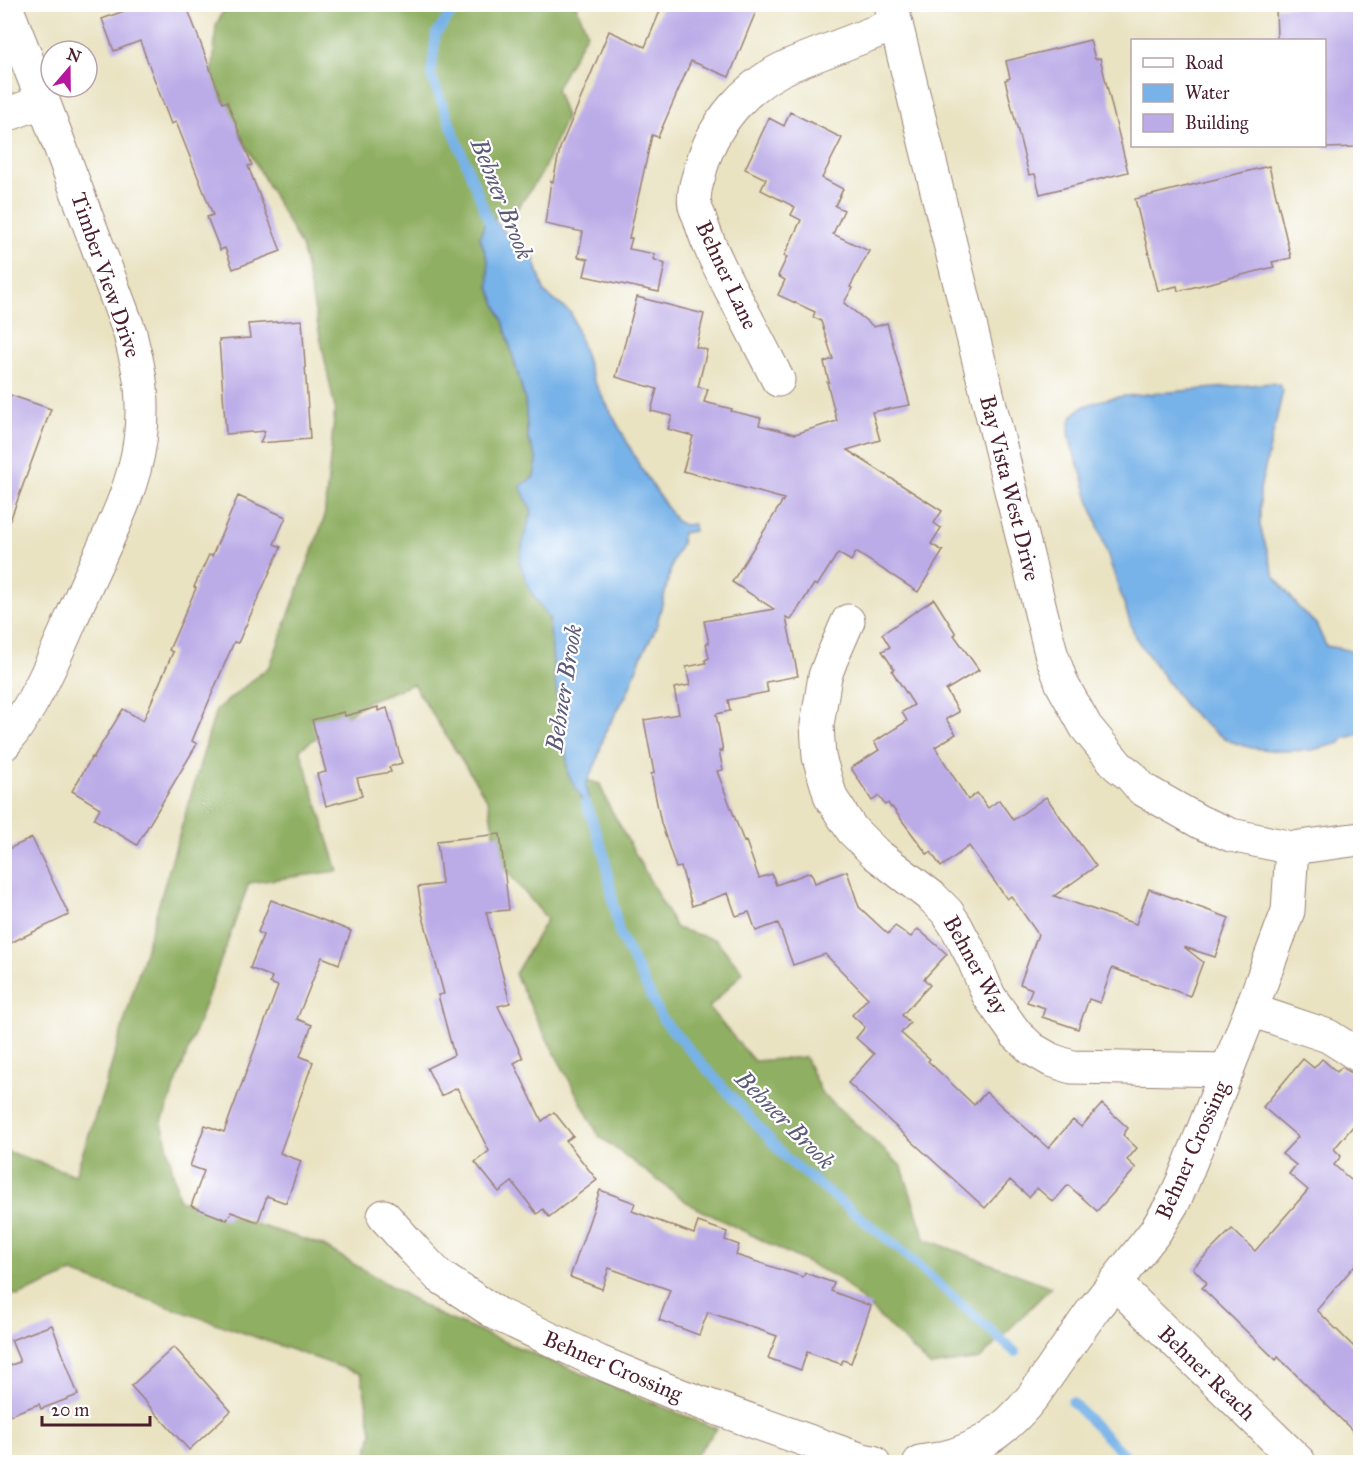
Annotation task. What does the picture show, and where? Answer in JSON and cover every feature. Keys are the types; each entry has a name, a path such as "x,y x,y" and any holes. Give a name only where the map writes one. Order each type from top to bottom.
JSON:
{"street":[{"name":"Timber View Drive","path":"4,744 27,712 42,683 120,509 137,457 142,422 138,368 130,333 5,4"},
{"name":"Behner Lane","path":"778,380 707,243 695,207 700,168 716,130 726,114 765,79 782,68 894,14"},
{"name":"Bay Vista West Drive","path":"894,14 1051,653 1062,684 1086,727 1118,766 1142,789 1200,822 1232,834 1292,848"},
{"path":"4,116 43,101"},
{"name":"Behner Way","path":"848,621 825,676 817,724 819,757 831,798 852,830 876,854 932,897 947,912 973,958 989,996 1016,1034 1032,1049 1051,1060 1072,1067 1228,1070"},
{"path":"1292,848 1360,839"},
{"name":"Behner Crossing","path":"920,1462 933,1461 966,1451 997,1433 1024,1408 1093,1310 1155,1232 1174,1201 1228,1070 1288,911 1292,848"},
{"path":"1251,1010 1328,1036 1360,1056"},
{"name":"Behner Crossing","path":"384,1216 439,1276 497,1314 599,1362 679,1395 873,1462"},
{"name":"Behner Reach","path":"1115,1283 1299,1462"}],"green space":[{"path":"226,5 576,5 587,32 556,89 566,117 542,173 518,208 485,222 480,237 488,261 489,287 504,324 525,400 528,439 537,460 534,477 521,486 532,512 524,536 530,591 549,618 554,674 568,774 600,784 607,802 676,928 716,940 743,972 709,1008 754,1061 805,1057 821,1092 902,1167 925,1239 1051,1287 980,1359 930,1366 840,1279 691,1205 599,1136 515,974 547,919 500,863 488,801 413,684 368,701 300,749 338,871 249,883 162,1122 179,1200 322,1245 437,1314 717,1429 690,1462 365,1462 372,1433 361,1374 72,1273 18,1296 5,1291 4,1150 75,1175 105,1087 216,710 270,666 324,519 335,409 302,248 212,83 216,25"}],"water":[{"path":"494,219 534,259 545,293 571,313 593,379 641,468 676,521 684,525 694,524 694,531 682,533 681,544 673,561 656,628 641,657 627,694 605,732 597,761 586,784 590,814 568,774 554,674 549,618 530,591 519,562 532,512 520,486 534,477 537,460 528,439 525,400 504,324 489,287 488,261 480,237 485,222"},
{"path":"1272,383 1279,385 1283,391 1260,489 1260,526 1274,575 1299,608 1316,624 1326,646 1360,654 1360,734 1342,739 1341,743 1312,750 1280,751 1252,748 1232,742 1216,733 1185,706 1135,637 1071,445 1069,427 1077,411 1106,399"}],"building":[{"path":"143,4 186,4 223,103 227,101 252,165 248,166 281,251 233,269 225,248 220,250 207,217 213,215 176,122 171,124 140,41 114,51 102,19"},
{"path":"663,4 759,4 729,77 691,61 658,137 652,135 629,238 632,238 629,249 655,254 653,259 665,264 659,292 584,276 588,259 578,257 583,232 545,224 551,181 553,182 560,148 609,31 645,47"},
{"path":"1360,4 1360,147 1324,148 1326,147 1326,39 1277,39 1276,7"},
{"path":"1090,40 1095,59 1100,58 1128,172 1040,194 1035,174 1029,175 1005,80 1010,78 1006,61"},
{"path":"790,112 842,138 822,178 843,189 835,206 844,210 833,234 869,251 844,303 874,327 887,323 910,405 872,412 880,440 847,450 942,511 934,523 941,528 931,544 943,551 918,592 856,552 851,561 838,553 817,586 814,584 791,620 786,617 798,676 766,682 768,692 728,700 730,711 716,714 723,751 719,751 723,770 717,771 759,878 772,874 776,885 811,872 815,883 847,871 859,907 888,934 895,926 911,937 918,929 947,954 924,979 930,985 902,1015 910,1023 901,1033 930,1059 928,1061 974,1105 986,1092 1048,1148 1073,1120 1081,1127 1102,1104 1128,1128 1123,1135 1137,1148 1127,1160 1136,1168 1097,1211 1068,1185 1053,1202 1037,1188 1029,1197 1010,1180 985,1208 848,1083 874,1054 856,1038 865,1027 852,1015 868,998 825,954 793,965 778,923 756,931 749,912 736,916 728,893 692,906 681,867 676,868 661,823 651,774 654,773 644,720 679,714 674,688 690,685 686,667 706,663 705,660 709,658 706,643 709,643 704,621 774,609 732,582 784,499 683,471 693,436 668,429 672,416 651,411 657,389 616,377 637,297 704,314 696,347 707,350 698,387 708,389 704,402 761,418 759,425 795,434 837,421 824,362 833,359 821,321 813,317 815,312 778,295 785,280 778,276 787,257 784,256 801,220 791,215 795,207 761,190 766,179 745,169 769,118 784,126"},
{"path":"1269,166 1291,258 1272,262 1274,267 1178,291 1177,286 1158,291 1135,199"},
{"path":"302,320 310,439 260,443 265,431 226,434 219,340 250,338 248,324"},
{"path":"4,393 51,409 8,526 4,525"},
{"path":"238,496 286,517 274,544 281,547 238,643 234,642 192,741 197,744 137,845 94,819 100,808 72,791 123,709 143,721 173,652 169,650 196,588 194,587 209,555 212,556"},
{"path":"934,599 956,634 954,635 979,670 946,690 959,712 946,719 956,734 935,747 968,800 977,793 988,808 999,800 1013,820 1046,797 1096,866 1054,896 1136,924 1149,889 1229,918 1215,957 1184,947 1203,962 1190,996 1112,968 1100,1003 1089,999 1078,1029 1042,1017 1045,1008 1027,1002 1032,989 1020,984 1038,934 1011,896 1007,899 969,846 941,867 931,852 927,854 888,803 885,805 879,796 872,801 851,768 879,750 874,742 907,721 902,712 914,705 882,651 890,647 882,634"},
{"path":"378,707 378,711 387,708 402,763 389,767 391,772 357,778 362,796 326,806 317,774 326,772 312,720 344,712 345,716"},
{"path":"500,834 509,910 486,912 510,1003 498,1006 523,1058 514,1063 542,1121 554,1112 573,1136 566,1141 597,1180 549,1217 543,1209 537,1214 512,1182 499,1192 475,1162 489,1151 457,1088 441,1096 427,1068 454,1055 438,995 444,994 422,913 418,887 442,884 437,841"},
{"path":"32,838 69,915 4,946 4,851"},
{"path":"271,900 351,931 339,964 322,957 297,1019 312,1025 300,1056 313,1062 280,1153 301,1161 286,1203 267,1196 258,1222 231,1212 227,1220 191,1206 204,1171 190,1166 205,1125 224,1132 278,986 270,983 272,977 250,968 263,935 258,932"},
{"path":"1303,1059 1314,1068 1322,1059 1337,1072 1342,1067 1360,1078 1360,1118 1334,1149 1341,1156 1334,1165 1360,1188 1360,1259 1317,1310 1360,1353 1360,1438 1278,1357 1276,1360 1202,1288 1207,1283 1193,1268 1232,1229 1255,1251 1308,1190 1289,1174 1296,1165 1282,1154 1298,1137 1263,1107"},
{"path":"600,1190 635,1203 632,1211 694,1234 698,1222 727,1232 725,1240 739,1245 736,1255 803,1277 805,1273 834,1283 831,1291 871,1306 851,1363 843,1360 841,1364 807,1352 801,1370 768,1358 777,1336 708,1312 699,1335 659,1320 670,1290 609,1268 602,1289 570,1277"},
{"path":"52,1325 78,1395 41,1409 39,1404 4,1417 4,1367 20,1362 11,1340"},
{"path":"174,1347 231,1411 189,1450 131,1386"}],"waterway":[{"name":"Behner Brook","path":"458,4 436,34 431,75 493,232"},
{"name":"Behner Brook","path":"586,803 604,853 619,933 663,1020 788,1160 896,1246 1015,1352"},
{"name":"Behner Brook","path":"1072,1402 1131,1462"}]}
